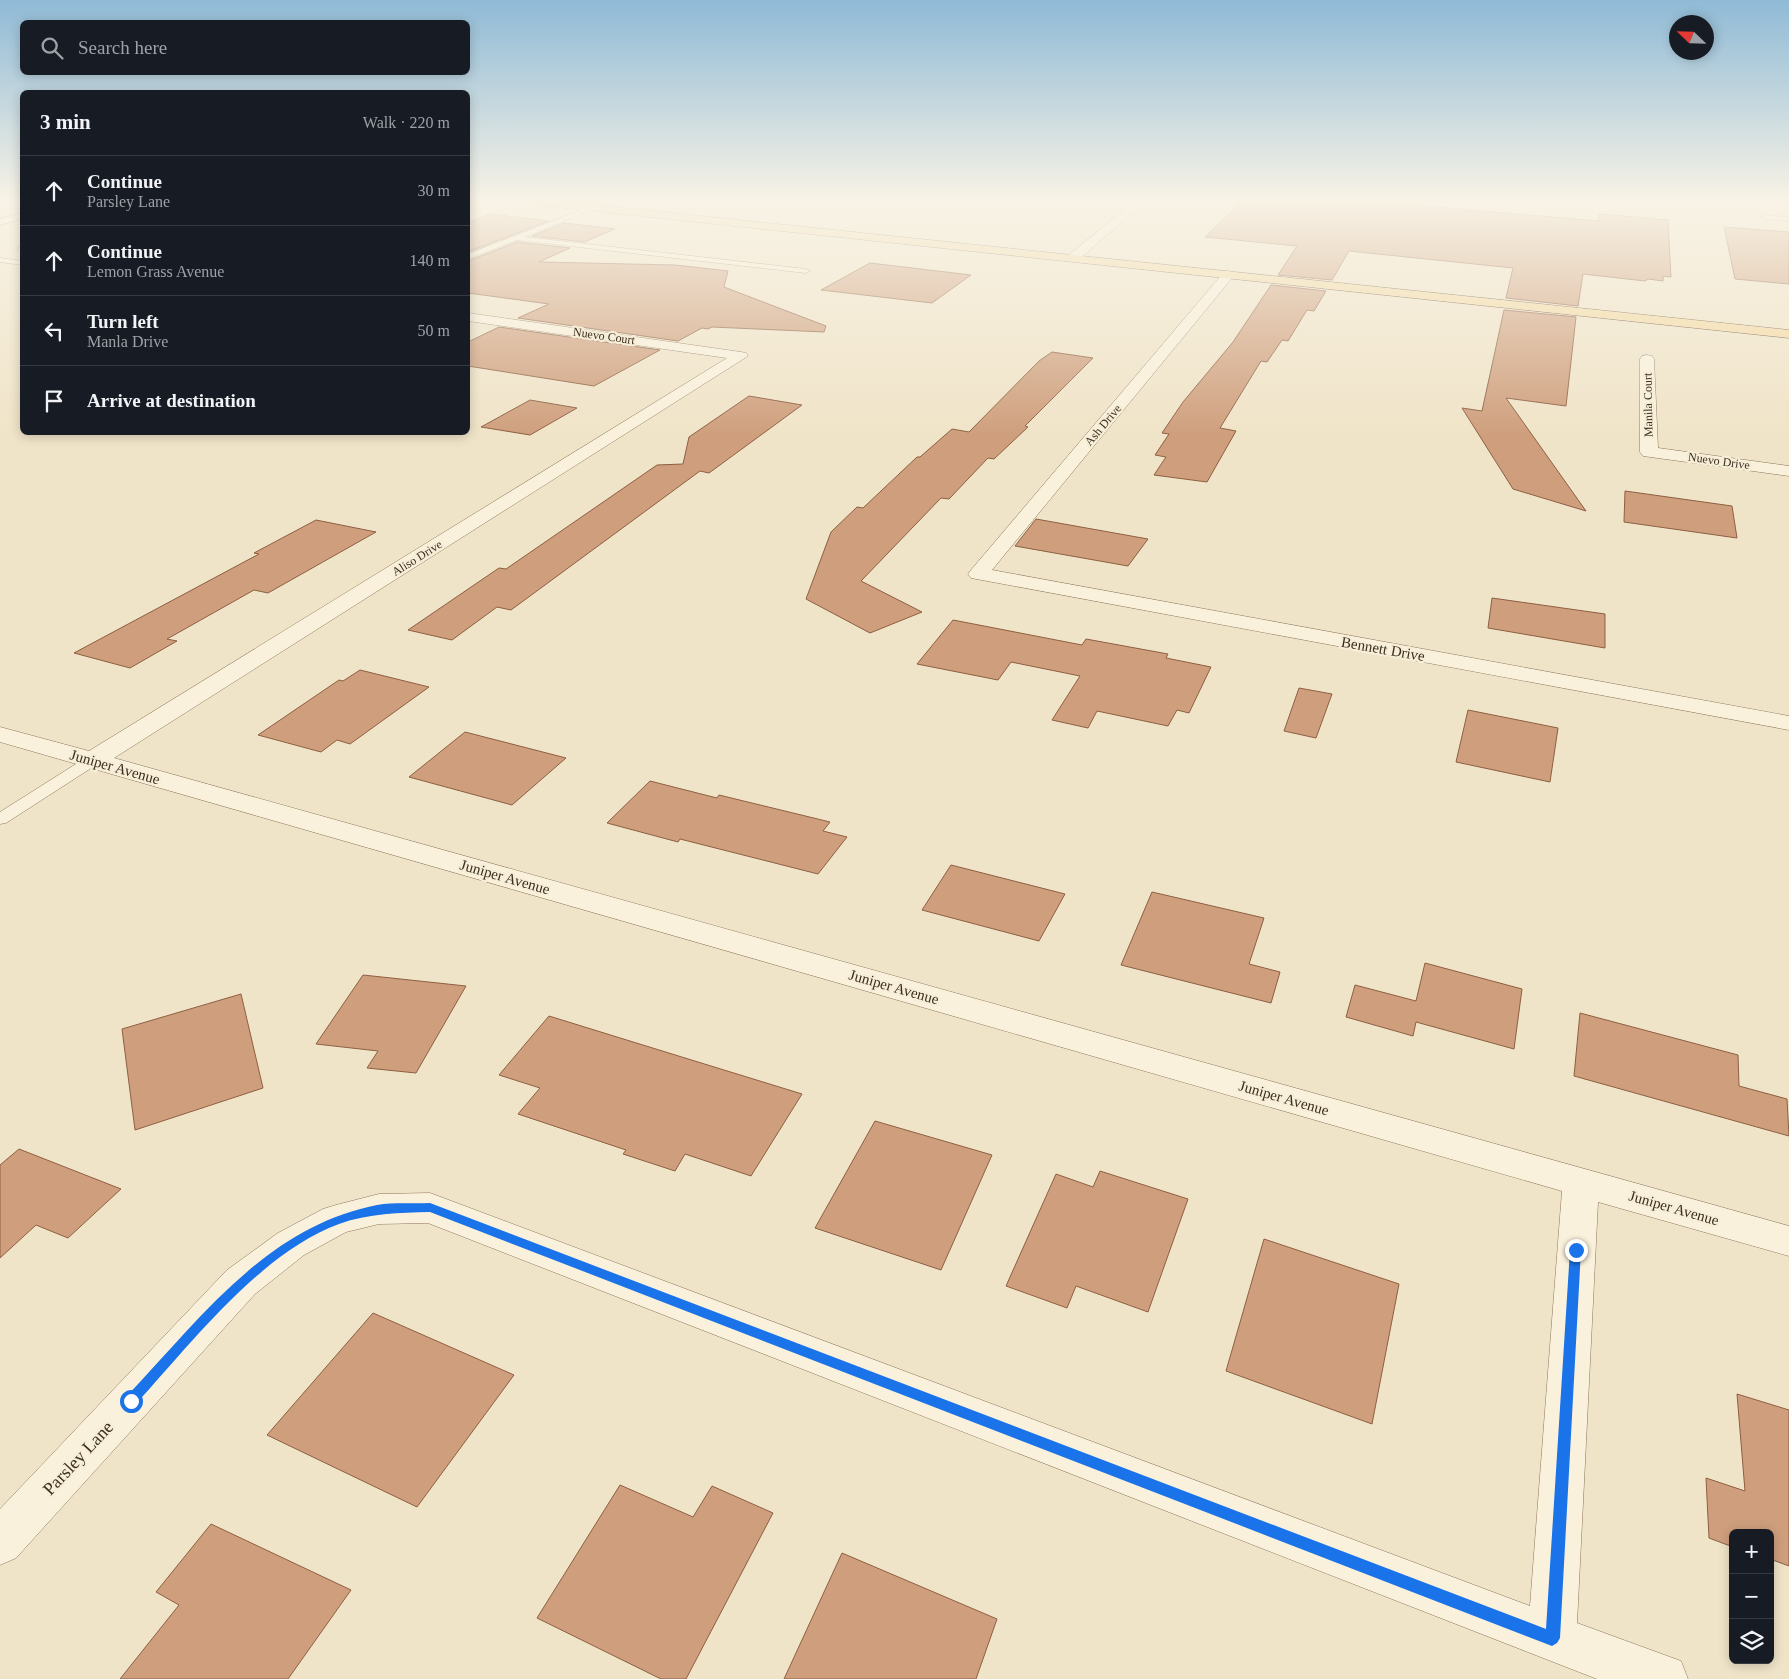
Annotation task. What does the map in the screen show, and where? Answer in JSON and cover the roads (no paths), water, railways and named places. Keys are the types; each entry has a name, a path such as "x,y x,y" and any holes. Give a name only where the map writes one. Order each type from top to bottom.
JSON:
{"main road":[{"path":"1260,278 1789,334"}],"street":[{"name":"Ash Drive","path":"978,574 1225,278"},
{"name":"Nuevo Court","path":"470,317 741,356"},
{"name":"Aliso Drive","path":"93,760 741,356"},
{"name":"Manila Court","path":"1647,359 1649,452"},
{"name":"Nuevo Drive","path":"1649,452 1789,471"},
{"name":"Bennett Drive","path":"978,574 1789,723"},
{"name":"Juniper Avenue","path":"0,734 1789,1241"},
{"path":"1552,1638 1581,1182"},
{"name":"Parsley Lane","path":"0,1542 241,1282 291,1244 336,1220 379,1209 430,1208 1663,1679"}],"lane":[{"path":"0,819 93,760"}]}
